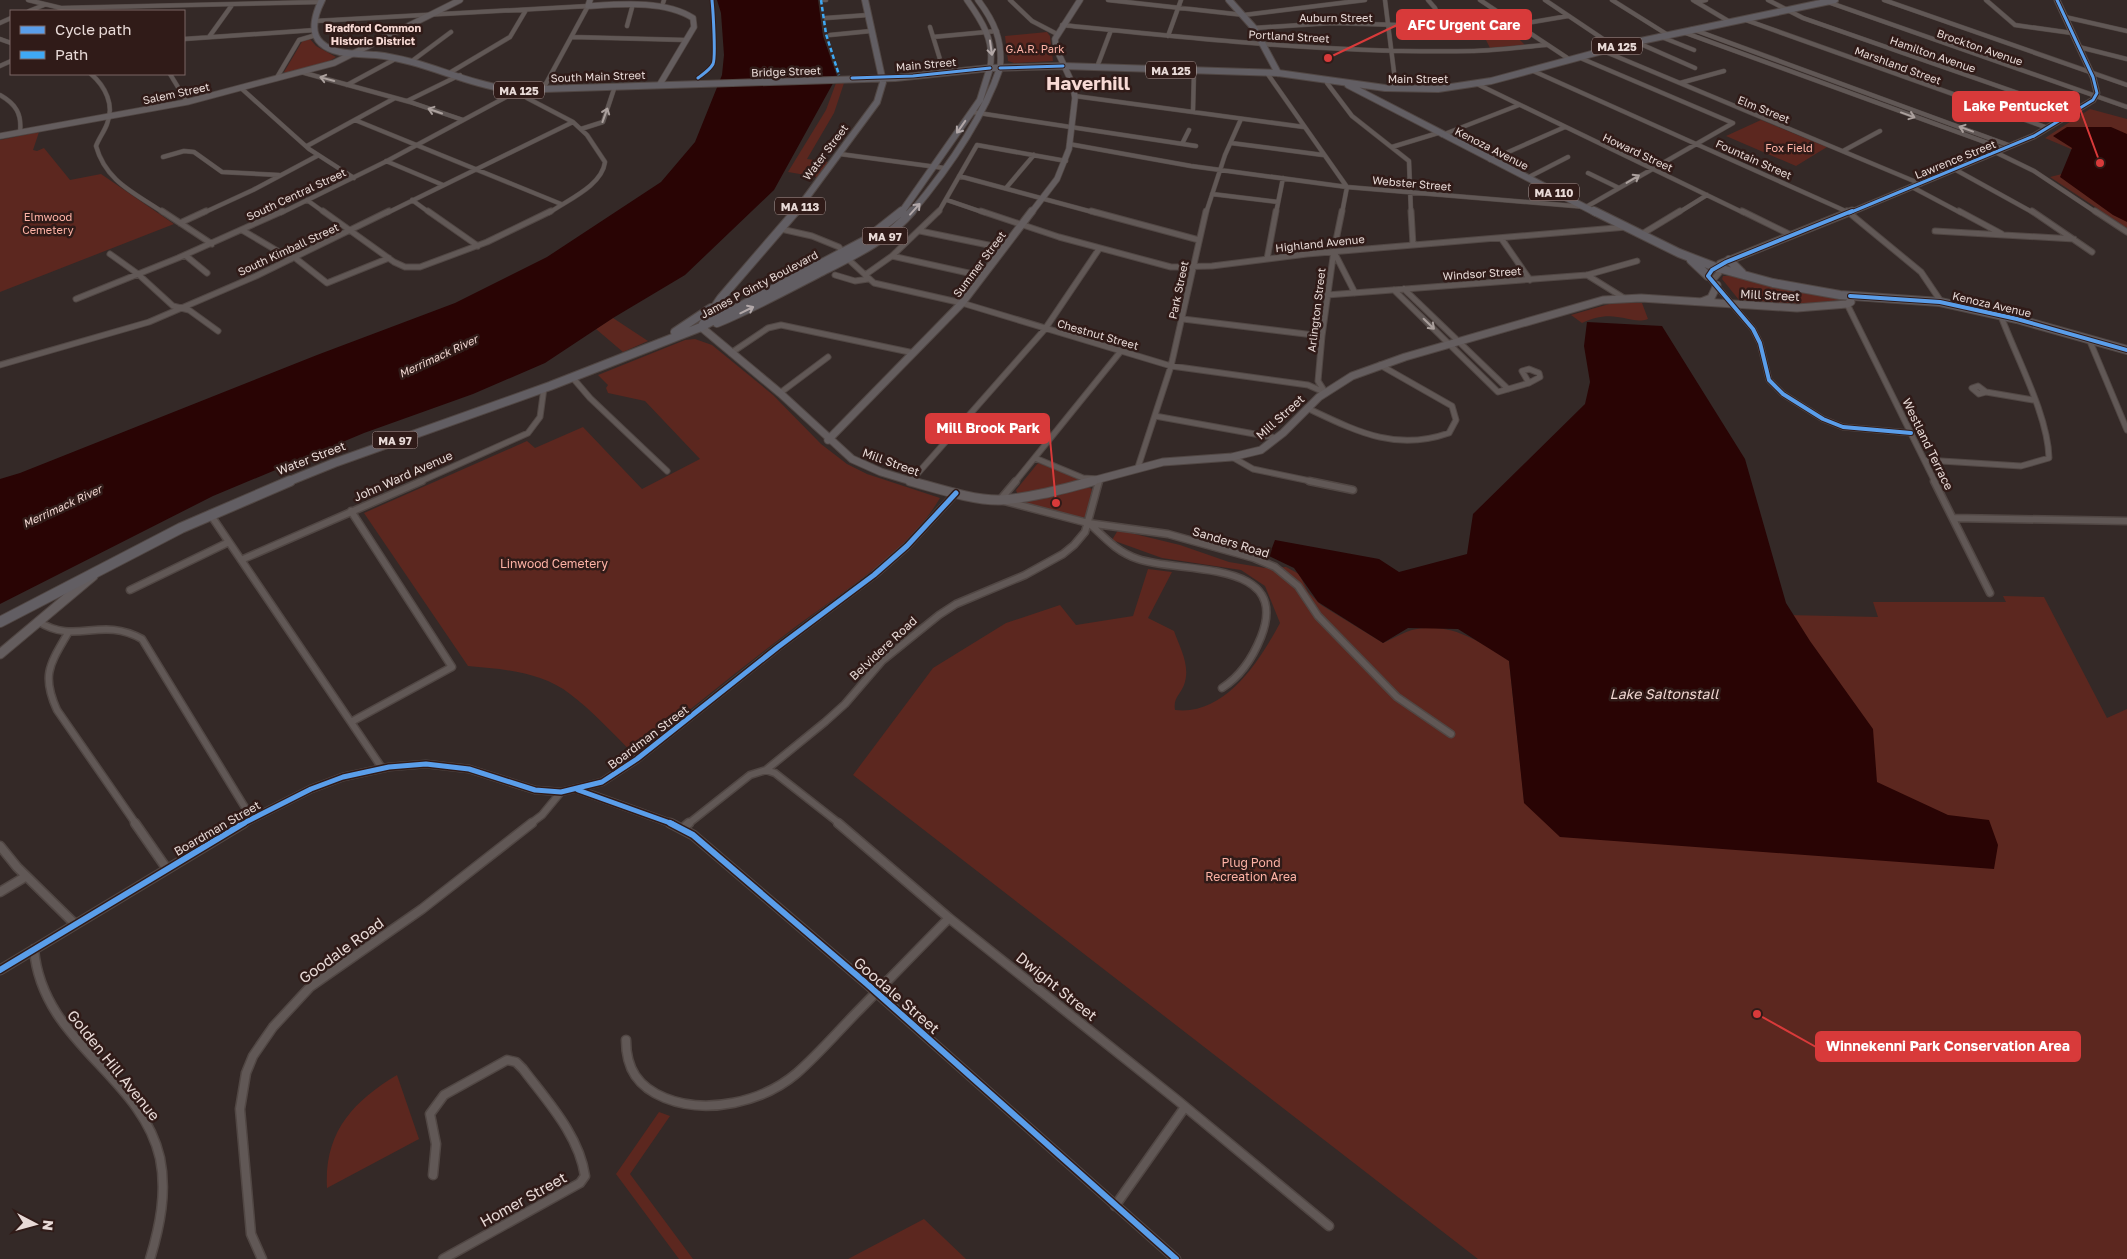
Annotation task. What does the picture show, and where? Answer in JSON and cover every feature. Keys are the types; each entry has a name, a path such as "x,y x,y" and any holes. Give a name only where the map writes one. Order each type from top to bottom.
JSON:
{"main road":[{"path":"353,54 460,0"},
{"path":"590,0 588,6 664,2 689,12 694,17 694,27 660,84"},
{"name":"MA 113","path":"865,0 882,77"},
{"path":"967,0 987,32 992,50 990,68"},
{"path":"978,0 997,31 1002,51 1000,68"},
{"path":"1064,66 1055,44 1057,34 1080,0"},
{"path":"1229,0 1254,28 1278,73"},
{"name":"Main Street","path":"882,77 913,76 990,68 1064,66 1278,73 1377,87 1438,89 1477,84 1659,36 1836,0"},
{"path":"2057,0 2092,74 2097,93 2096,97"},
{"path":"316,33 315,21 321,1"},
{"name":"South Main Street","path":"316,33 318,40 328,48 353,54 412,61 500,88 515,90 690,84"},
{"name":"Salem Street","path":"0,136 109,118 187,102 301,72 339,61 353,54"},
{"name":"Main Street","path":"882,77 943,69 980,66 990,68"},
{"name":"Summer Street","path":"828,440 962,303 1003,248 1044,198 1066,162 1072,129 1075,96 1064,66"},
{"name":"James P Ginty Boulevard","path":"846,255 899,215 980,100 990,68"},
{"name":"James P Ginty Boulevard","path":"701,327 721,322 739,314 846,255 876,242 904,220 920,204 980,114 990,98 1000,68"},
{"name":"Bridge Street","path":"690,84 882,77"},
{"name":"Water Street","path":"0,622 210,514 325,466 544,388 701,327 716,305 781,229 840,154 877,102 883,87 882,77"},
{"name":"Kenoza Avenue","path":"1345,82 1371,98 1490,160 1686,256 1718,268 1789,287 1849,300 1942,303 2001,316 2127,350"},
{"path":"1367,86 1371,98"},
{"name":"Kenoza Avenue","path":"1377,87 1384,99 1394,109"},
{"path":"1384,99 1388,92 1400,88"},
{"name":"Lawrence Street","path":"1718,268 1729,260 2004,150 2075,113 2096,97"},
{"path":"1686,256 1713,280 1710,298 1700,302"},
{"path":"1729,260 1735,269 1747,276"},
{"name":"Mill Street","path":"701,327 780,393 828,440 852,460 911,481 956,493 1000,500 1029,496 1172,460 1232,457 1261,450 1277,438 1307,408 1352,376 1380,365 1458,341 1593,302 1624,298 1812,308 1849,300"},
{"name":"Water Street","path":"645,349 716,305"},
{"path":"0,654 98,573"}],"street":[{"path":"28,0 55,10 321,1"},
{"path":"1010,0 1032,20 1057,34"},
{"path":"1108,0 1142,2 1244,16 1365,0"},
{"path":"1168,36 1181,0"},
{"path":"1385,0 1395,80 1391,88"},
{"path":"1428,0 1435,8 1443,27"},
{"path":"1480,0 1569,59"},
{"path":"1545,0 1615,47"},
{"path":"1612,0 1668,34"},
{"path":"1694,1 1706,0"},
{"name":"Hamilton Avenue","path":"1768,0 1786,10 2075,113"},
{"path":"1884,0 2127,85"},
{"path":"1986,0 2015,25 2072,33"},
{"path":"1694,1 1730,22"},
{"name":"Brockton Avenue","path":"1825,1 2127,107"},
{"path":"627,26 634,4"},
{"path":"32,10 44,5"},
{"path":"209,38 232,5"},
{"path":"173,10 176,6"},
{"path":"315,21 588,6"},
{"path":"543,89 588,6"},
{"path":"451,72 510,37 520,24 526,10"},
{"path":"826,18 868,15"},
{"name":"Auburn Street","path":"1254,28 1332,23 1443,27 1515,25 1568,16"},
{"path":"2065,16 2127,31"},
{"name":"Marshland Street","path":"1743,19 2048,128"},
{"name":"Portland Street","path":"1062,25 1263,44 1392,50 1464,52 1546,45"},
{"path":"930,27 943,69"},
{"path":"1692,29 2012,146"},
{"path":"1097,67 1111,30"},
{"path":"933,37 997,31"},
{"path":"1682,31 2004,150"},
{"path":"412,61 451,32"},
{"path":"830,35 871,32"},
{"path":"185,39 316,33"},
{"path":"276,79 299,40 316,33"},
{"path":"1659,36 1694,50"},
{"path":"572,37 686,40"},
{"path":"1636,42 1695,68"},
{"path":"2079,47 2127,59"},
{"name":"Elm Street","path":"1601,50 1921,184"},
{"path":"1578,57 1733,123 1651,168 1586,207"},
{"path":"347,85 397,58"},
{"path":"1788,70 1794,67"},
{"path":"1193,112 1194,70"},
{"name":"Fountain Street","path":"1531,70 1849,212 1921,272 1942,303"},
{"path":"1680,83 1724,71"},
{"path":"301,72 407,101 463,120"},
{"path":"1267,73 1346,187"},
{"path":"92,75 102,84 110,101 109,118 96,146 106,171 112,178 212,244"},
{"path":"171,75 187,102"},
{"path":"407,101 460,75"},
{"path":"1328,80 1327,83 1352,116 1409,162 1413,245"},
{"path":"1330,87 1337,81"},
{"name":"Howard Street","path":"1477,84 1791,235"},
{"path":"581,129 603,122 615,86"},
{"path":"242,89 317,156 354,178"},
{"path":"307,200 389,258 405,267 430,264 478,246 528,223 561,204 600,176 605,161 581,129 573,122 527,98 529,89"},
{"name":"South Central Street","path":"76,299 212,244 354,178 510,95 515,90"},
{"path":"0,94 19,108 22,120 20,132"},
{"path":"1075,96 1304,127"},
{"path":"306,146 395,98"},
{"path":"1879,104 1885,100"},
{"path":"1392,147 1440,134 1519,105"},
{"path":"972,112 1065,126 1072,129 1196,146"},
{"name":"Park Street","path":"1138,468 1171,366 1183,319 1199,240 1219,170 1241,119"},
{"path":"355,120 561,204"},
{"name":"South Kimball Street","path":"0,365 133,327 181,308 293,258 573,122"},
{"path":"1490,160 1565,127"},
{"path":"1182,144 1189,130"},
{"path":"1843,151 1880,131"},
{"path":"1230,143 1323,155"},
{"name":"Webster Street","path":"1069,144 1219,170 1346,187 1586,207"},
{"path":"867,277 938,213 977,145 1066,162"},
{"path":"163,157 184,151 194,152 212,167 222,172 280,175"},
{"path":"1997,153 2034,171 2127,232"},
{"path":"840,154 944,168"},
{"path":"180,223 253,190 317,156"},
{"path":"1006,188 1034,156"},
{"path":"1527,178 1568,157"},
{"path":"386,161 443,185"},
{"path":"1956,170 2023,205 2092,252"},
{"path":"1588,173 1619,188"},
{"path":"960,176 1199,240"},
{"path":"1267,259 1283,178"},
{"name":"Arlington Street","path":"1326,393 1318,381 1322,336 1334,251 1346,187"},
{"path":"1912,187 2005,235"},
{"path":"1212,194 1278,202"},
{"path":"1642,234 1706,195"},
{"path":"412,200 478,246"},
{"name":"Highland Avenue","path":"947,200 1021,226 1099,249 1158,264 1194,267 1334,251 1626,227"},
{"name":"Chestnut Street","path":"781,229 829,241 874,283 962,303 1171,366 1308,385 1326,393"},
{"path":"242,230 293,258 327,283 389,258"},
{"path":"920,231 1003,248"},
{"path":"1935,231 2075,239"},
{"path":"1501,238 1530,280"},
{"path":"911,481 1045,329 1099,249"},
{"path":"1334,251 1355,293"},
{"path":"110,254 138,274 173,306 189,310 218,331"},
{"path":"185,255 207,272"},
{"path":"892,256 982,276"},
{"name":"Windsor Street","path":"1328,295 1587,275 1637,261"},
{"path":"1718,268 1719,272 1713,280 1735,304 1758,336 1769,380 1783,394 1823,419 1843,427 1912,433"},
{"name":"Chestnut Street","path":"834,274 855,281 867,277"},
{"path":"1587,275 1624,298"},
{"path":"1404,289 1508,389"},
{"path":"1394,290 1498,392 1529,383"},
{"name":"Westland Terrace","path":"1849,300 1990,593"},
{"path":"1925,460 2020,466 2049,458 2051,452 2001,316"},
{"path":"1183,319 1322,336"},
{"path":"732,354 768,328 781,325 914,354"},
{"path":"2089,339 2127,430"},
{"path":"1000,500 1121,351"},
{"path":"780,393 828,356"},
{"path":"1307,408 1374,438 1411,442 1437,438 1449,433 1455,426 1457,412 1452,406 1380,365"},
{"path":"572,377 590,398 668,471"},
{"name":"John Ward Avenue","path":"241,560 529,432 538,422 544,388"},
{"path":"1986,392 2033,400"},
{"path":"1155,416 1277,438"},
{"path":"1232,457 1253,469 1353,490"},
{"path":"1035,458 1083,478 1099,479"},
{"name":"Belvidere Road","path":"682,829 750,775 766,770 837,712 861,682 882,661 928,623 948,609 1025,575 1063,554 1085,532 1099,479"},
{"name":"Boardman Street","path":"0,970 167,868 252,819 311,789 343,777 382,768 410,765 442,765 490,775 535,790 561,792 578,790 602,782 637,759 778,647 874,575 907,546 956,493"},
{"name":"Sanders Road","path":"1000,500 1044,513 1088,522 1168,534 1254,558 1275,567 1298,586 1318,616 1397,697 1408,707 1440,724 1451,734"},
{"path":"351,722 452,667 352,511"},
{"path":"210,514 382,768"},
{"path":"1954,518 2127,521"},
{"path":"1088,522 1122,552 1168,566 1226,573 1240,577 1262,596 1268,606 1269,614 1262,635 1235,680 1222,688"},
{"path":"130,590 229,542"},
{"path":"39,622 46,629 68,633 115,627 126,629 142,639 252,819"},
{"path":"68,633 47,672 46,686 49,696 167,868"},
{"name":"Dwight Street","path":"766,770 775,773 851,833 949,918 1329,1226"},
{"name":"Goodale Street","path":"578,790 602,797 682,829 707,846 877,993 1176,1259"},
{"name":"Goodale Road","path":"262,1259 251,1234 240,1109 246,1073 258,1048 273,1027 310,987 422,909 542,815 561,792"},
{"path":"0,846 25,877 60,905 75,924"},
{"path":"0,892 25,877"},
{"path":"626,1040 627,1060 632,1072 642,1085 676,1102 726,1104 745,1100 784,1083 797,1073 949,918"},
{"name":"Golden Hill Avenue","path":"34,949 34,966 39,982 62,1024 143,1120 159,1152 163,1183 162,1205 160,1226 150,1259"},
{"name":"Homer Street","path":"433,1175 436,1144 430,1114 436,1104 444,1095 507,1060 516,1062 523,1069 570,1136 585,1168 585,1176 580,1183 443,1259"},
{"path":"1115,1206 1184,1107"}],"green space":[{"name":"G.A.R. Park","path":"1047,32 1050,36 1053,61 1014,63 1008,61 1005,36"},
{"path":"1516,36 1525,45 1490,48 1485,38"},
{"path":"310,39 316,46 336,57 328,62 287,74 284,72 303,40"},
{"path":"836,83 844,83 834,113 807,159 828,162 817,177 788,172 826,110"},
{"path":"2090,109 2127,119 2127,228 2050,177 2066,173 2078,152 2045,138"},
{"name":"Fox Field","path":"1761,120 1827,147 1796,166 1726,136"},
{"name":"Elmwood Cemetery","path":"39,132 33,150 37,151 44,148 70,180 101,174 174,224 0,292 0,140"},
{"path":"1723,276 1841,300 1800,304 1739,300 1722,279"},
{"path":"1616,302 1642,303 1648,319 1636,320 1608,316 1582,323 1571,315"},
{"path":"613,318 648,341 623,352 596,329"},
{"name":"Linwood Cemetery","path":"695,339 712,345 773,395 821,444 847,464 867,474 940,498 910,537 872,571 770,646 634,754 587,708 559,687 535,676 522,673 468,666 364,513 527,441 535,448 583,427 642,489 700,459 645,401 608,393 606,388 608,385 598,375 685,340"},
{"path":"1038,463 1077,478 1078,481 1023,494 1017,493 1016,490"},
{"path":"1088,487 1092,489 1086,516 1081,519 1022,504 1025,501"},
{"name":"Plug Pond Recreation Area","path":"1118,530 1180,545 1229,562 1265,568 1286,567 1299,574 1308,592 1321,605 1383,643 1412,630 1439,628 1475,640 1509,661 1524,800 1533,811 1942,819 1867,782 1786,615 1878,617 1873,602 2006,602 2003,596 2044,597 2107,718 2127,709 2127,1259 1478,1259 853,775 933,668 1006,623 1060,605 1076,625 1133,616 1148,569 1172,572 1148,618 1174,631 1184,657 1186,678 1176,699 1175,710 1193,710 1210,704 1225,695 1238,683 1262,654 1280,623 1265,586 1241,570 1162,558 1112,540"},
{"path":"397,1075 419,1139 327,1188 327,1168 330,1151 344,1121 367,1096"},
{"path":"659,1112 670,1116 630,1174 693,1259 679,1259 616,1174"},
{"path":"924,1219 966,1259 848,1259"}],"water":[{"name":"Merrimack River","path":"717,0 818,0 823,36 837,76 774,190 685,275 613,318 545,363 473,394 364,433 213,496 0,604 0,479 20,473 317,355 455,303 547,257 661,182 695,142 722,75 724,55 721,13"},
{"path":"2067,127 2111,127 2127,134 2127,222 2113,215 2060,177 2072,148 2053,136"},
{"name":"Lake Saltonstall","path":"1587,322 1662,326 1745,459 1786,603 1810,641 1873,729 1877,782 1948,815 1989,820 1998,845 1994,869 1560,837 1524,803 1509,661 1458,629 1408,628 1383,643 1318,602 1294,568 1269,556 1275,540 1379,559 1399,572 1467,554 1473,514 1585,404 1590,382 1584,346"}],"marked path":[{"path":"821,0 826,34 839,75"}],"cycle path":[{"path":"698,78 712,66 715,57 712,43 714,24 712,0"},
{"path":"1911,433 1843,427 1823,419 1783,394 1769,380 1760,343 1753,329 1708,276 1712,270 1726,262 2034,136 2093,100 2097,93 2093,77 2057,0"},
{"path":"1000,68 1063,66"},
{"path":"852,78 913,76 990,68"},
{"path":"1850,296 1940,302 2017,319 2127,350"},
{"path":"0,970 248,821 311,789 343,777 389,767 426,764 469,769 535,790 561,792 602,782 637,759 778,647 874,575 907,546 956,493"},
{"path":"578,790 672,824 693,835 867,984 1176,1259"}],"place":[{"name":"AFC Urgent Care","path":"1328,58"},
{"name":"Lake Pentucket","path":"2100,163"},
{"name":"Mill Brook Park","path":"1056,503"},
{"name":"Winnekenni Park Conservation Area","path":"1757,1014"}],"district":[{"name":"Bradford Common Historic District","path":"373,33"},
{"name":"Haverhill","path":"1088,82"}]}
